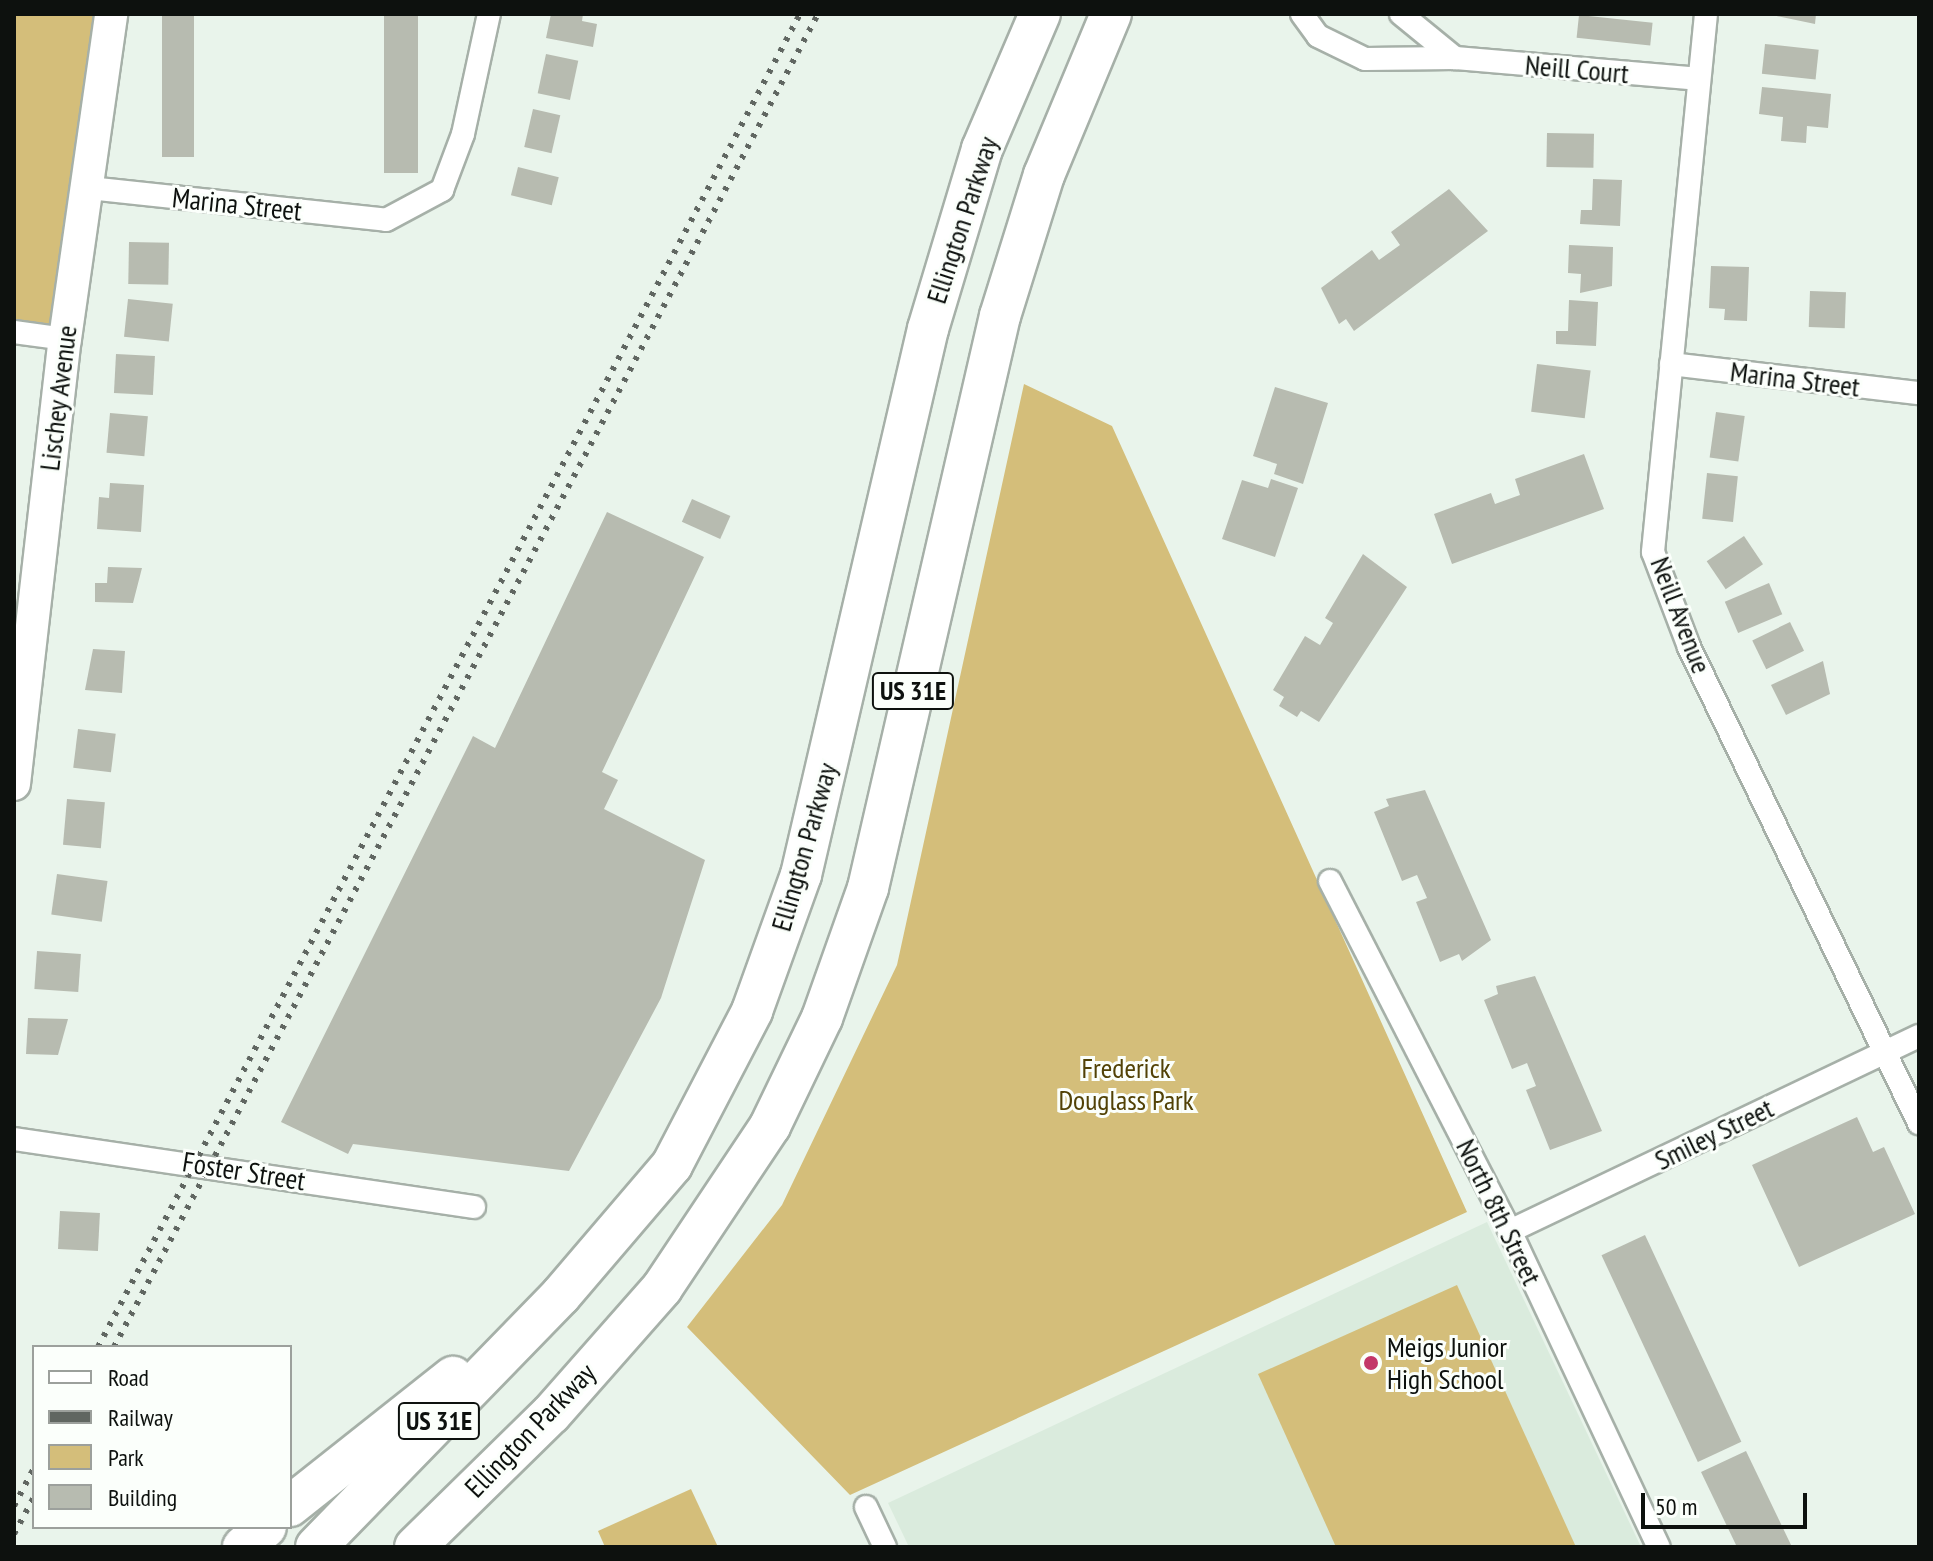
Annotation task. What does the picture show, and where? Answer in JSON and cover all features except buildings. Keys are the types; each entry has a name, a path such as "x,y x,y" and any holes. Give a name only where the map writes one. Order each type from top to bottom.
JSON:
{"highway":[{"name":"Ellington Parkway","path":"316,1547 561,1295 672,1165 752,1011 801,875 928,329 982,149 1040,14"},
{"name":"Ellington Parkway","path":"415,1547 551,1414 662,1288 770,1126 822,1018 868,888 1000,316 1044,175 1111,14"},
{"path":"292,1504 561,1295"},
{"path":"243,1547 264,1529"}],"street":[{"name":"Lischey Avenue","path":"14,784 23,603 89,188 111,14"},
{"name":"Marina Street","path":"89,188 386,220 442,190 463,134 489,14"},
{"name":"Neill Court","path":"1302,14 1318,36 1365,59 1455,58 1698,79"},
{"path":"1401,14 1455,58"},
{"name":"Neill Avenue","path":"1706,14 1653,552 1689,647 1919,1123"},
{"path":"14,332 65,339"},
{"name":"Marina Street","path":"1671,364 1919,393"},
{"name":"North 8th Street","path":"1330,881 1510,1231 1659,1547"},
{"name":"Smiley Street","path":"1510,1231 1919,1036"},
{"name":"Foster Street","path":"14,1139 474,1207"},
{"path":"866,1507 885,1547"}],"shaded area":[{"name":"Meigs Junior High School","path":"1487,1222 1641,1547 909,1547 888,1503"}],"green space":[{"path":"14,14 109,14 65,339 14,332"},
{"name":"Frederick Douglass Park","path":"1024,384 1112,426 1467,1212 850,1495 687,1327 782,1205 897,965"},
{"path":"1457,1285 1576,1547 1336,1547 1258,1374"},
{"path":"691,1489 718,1547 605,1547 598,1531"}],"railway":[{"path":"99,1345 800,14"},
{"path":"115,1345 818,14"},
{"path":"14,1506 32,1472"},
{"path":"14,1534 32,1501"}],"place":[{"name":"Meigs Junior High School","path":"1371,1363"}]}
